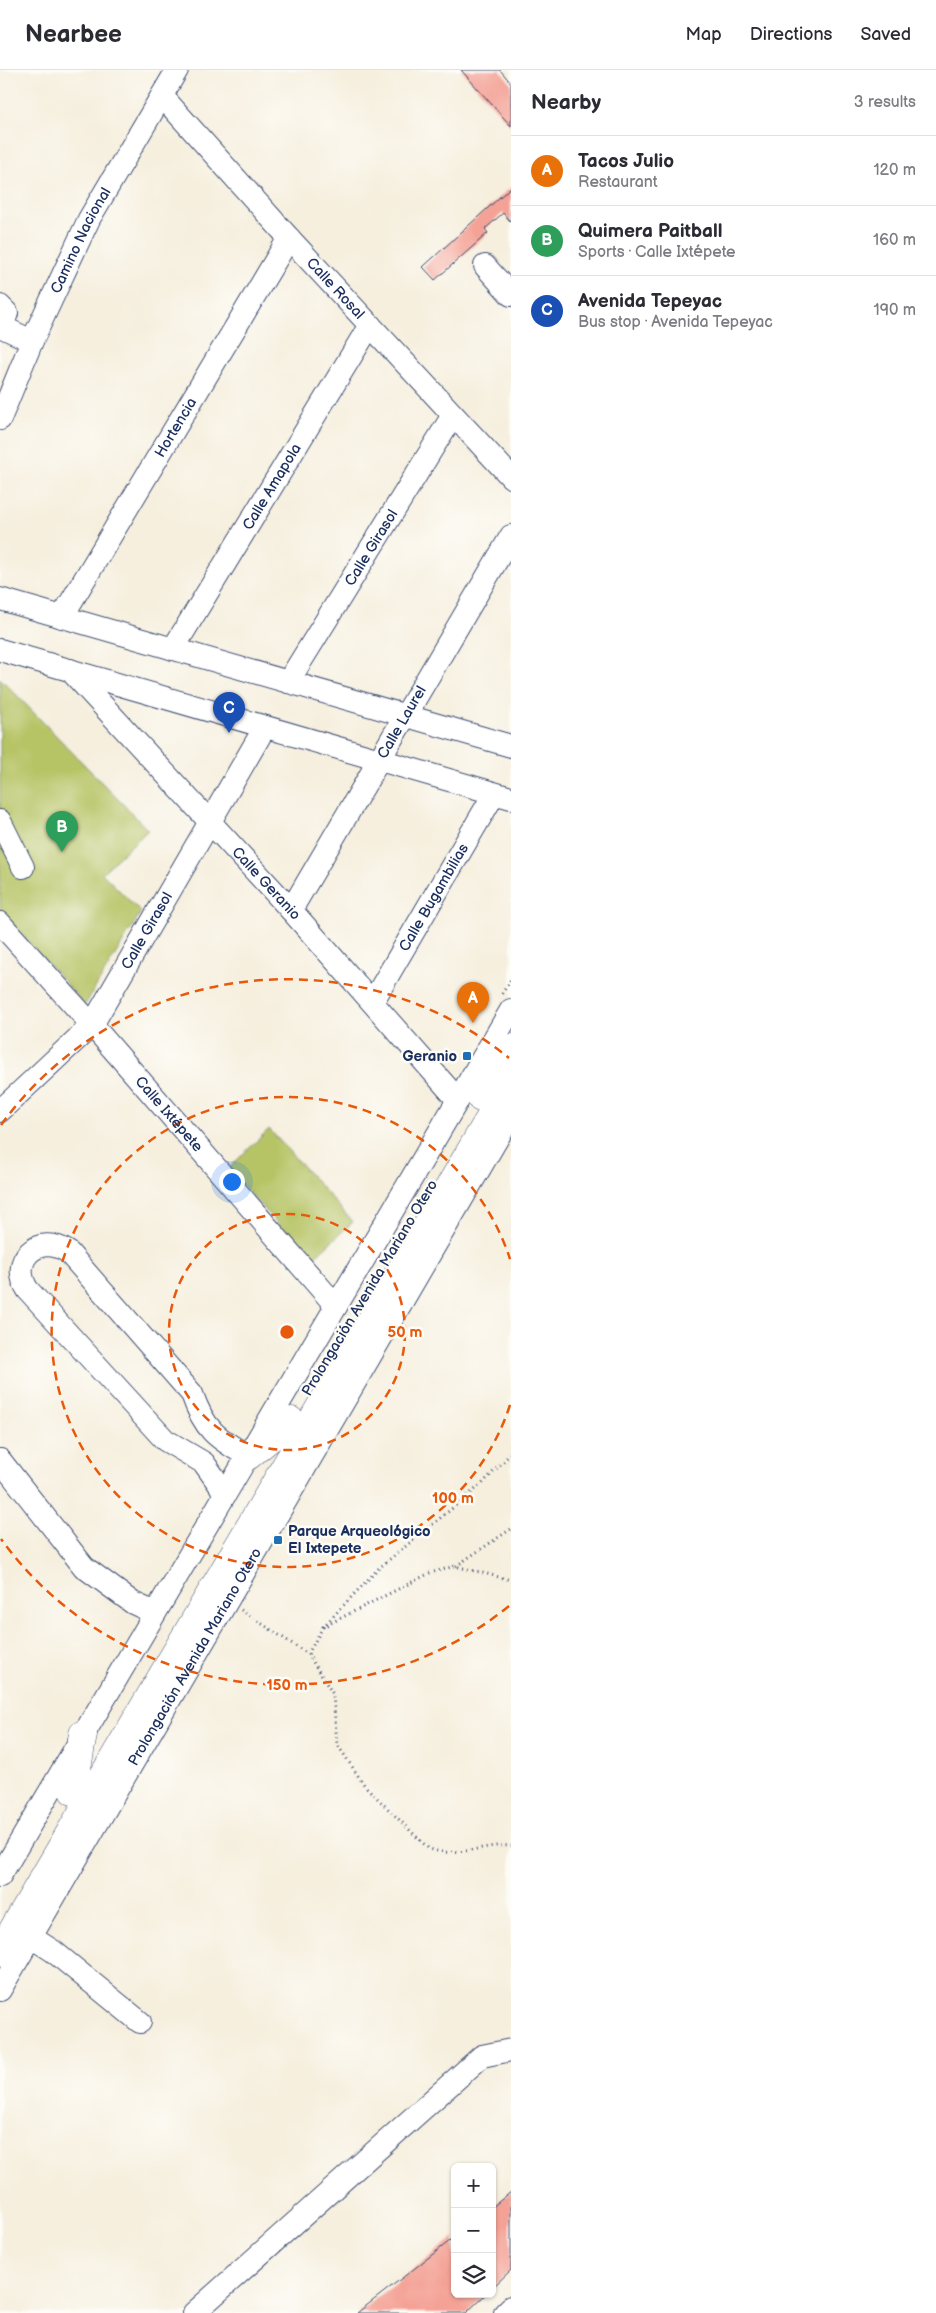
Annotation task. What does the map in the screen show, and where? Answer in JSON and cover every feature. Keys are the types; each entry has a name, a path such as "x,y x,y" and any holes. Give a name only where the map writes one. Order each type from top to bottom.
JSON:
{"main road":[{"name":"Prolongación Avenida Mariano Otero","path":"299,1426 511,1048"},
{"name":"Prolongación Avenida Mariano Otero","path":"0,1952 81,1796 299,1426 511,1082"},
{"path":"248,1456 299,1426"},
{"path":"297,1485 299,1426"},
{"path":"81,1796 83,1734"},
{"path":"81,1796 129,1768"},
{"name":"Prolongación Avenida Mariano Otero","path":"0,1915 81,1796"}],"street":[{"name":"Camino Nacional","path":"0,419 32,341 89,219 177,70"},
{"name":"Calle Rosal","path":"162,96 289,238 511,477"},
{"name":"Hortencia","path":"62,617 289,238"},
{"path":"485,266 511,295"},
{"path":"1,320 32,341"},
{"name":"Calle Amapola","path":"173,649 370,325"},
{"name":"Calle Girasol","path":"288,682 453,415"},
{"name":"Calle Laurel","path":"290,910 511,536"},
{"path":"0,600 511,746"},
{"path":"0,650 503,796"},
{"name":"Calle Geranio","path":"70,670 373,1001 458,1100"},
{"name":"Calle Girasol","path":"0,1111 92,1025 265,727"},
{"name":"Calle Bugambilias","path":"373,1001 503,796"},
{"path":"0,822 23,867"},
{"name":"Calle Ixtépete","path":"0,923 92,1025 336,1306"},
{"name":"Prolongación Avenida Mariano Otero","path":"0,1876 511,1010"},
{"name":"Prolongación Avenida Mariano Otero","path":"0,1990 297,1485 511,1115"},
{"path":"224,1495 222,1487 204,1463 165,1440 28,1290 24,1284 22,1269 27,1255 32,1250 47,1244 54,1245 68,1252 192,1394 199,1414 210,1432 248,1456"},
{"path":"0,1460 84,1567 134,1603 155,1613"},
{"path":"31,1937 52,1951 140,2022"},
{"path":"194,2313 482,2056 511,2050"},
{"path":"505,2313 511,2307"}],"path":[{"path":"308,1654 323,1627 379,1568 482,1484 511,1453"},
{"path":"323,1627 430,1573 455,1566 511,1529"},
{"path":"455,1566 511,1580"},
{"path":"228,1602 308,1654 333,1694 337,1744 365,1786 428,1848 441,1854 501,1845 511,1846"}],"green space":[{"path":"0,678 148,830 102,873 141,912 85,1005 0,910"},
{"path":"269,1129 353,1222 311,1260 228,1169"}],"building":[{"path":"461,70 500,70 511,83 511,126"},
{"path":"511,187 511,220 503,213 485,229 488,233 435,280 423,267"},
{"path":"511,2192 511,2270 496,2284 496,2208 496,2204"},
{"path":"451,2240 451,2298 482,2298 466,2313 357,2313"}],"place":[{"name":"Avenida Tepeyac","path":"229,733"},
{"name":"Quimera Paitball","path":"62,852"},
{"name":"Tacos Julio","path":"473,1023"},
{"name":"Geranio","path":"467,1056"},
{"name":"Parque Arqueológico El Ixtepete","path":"278,1540"}]}
